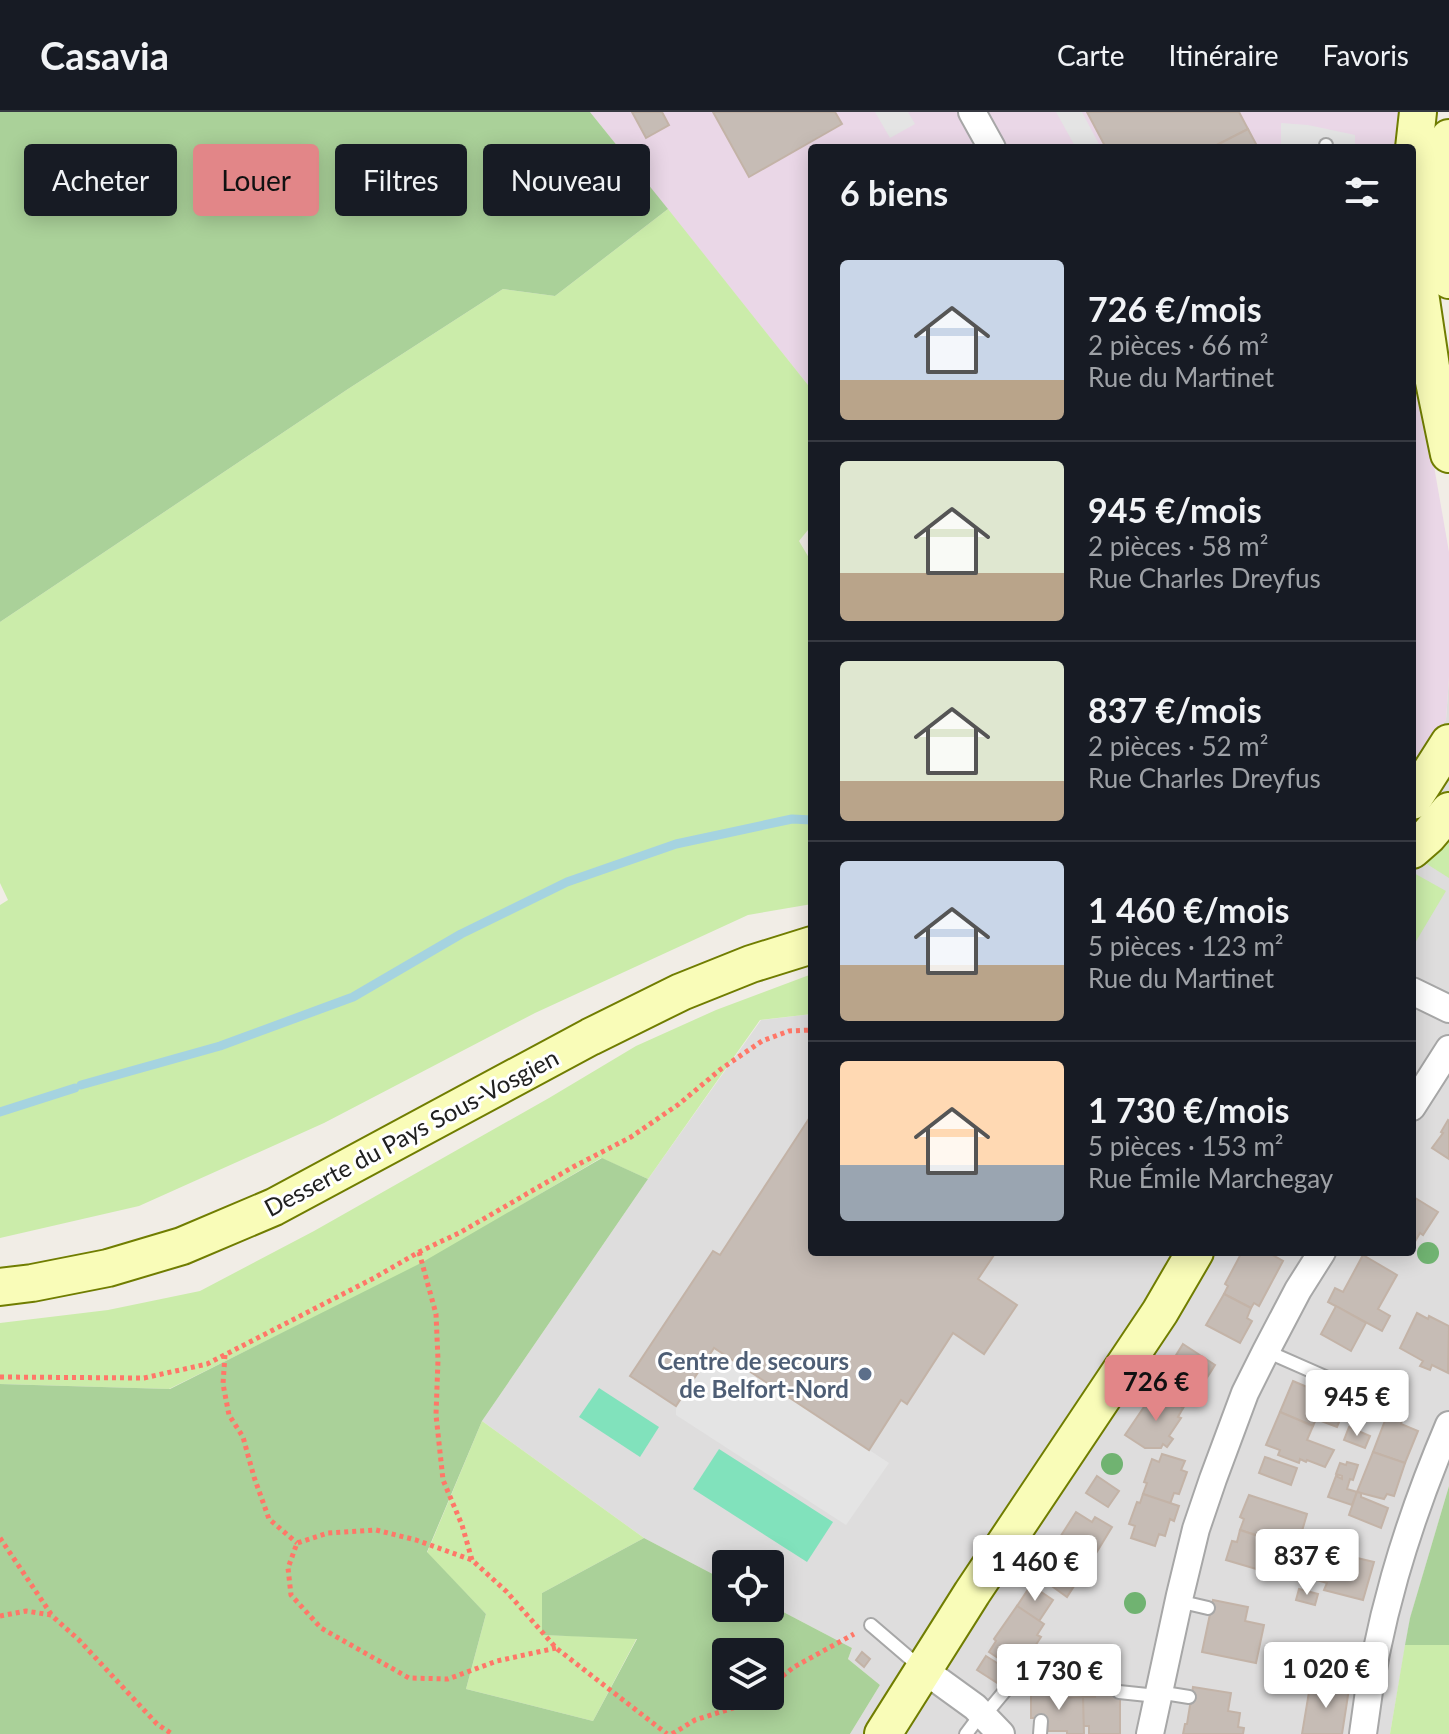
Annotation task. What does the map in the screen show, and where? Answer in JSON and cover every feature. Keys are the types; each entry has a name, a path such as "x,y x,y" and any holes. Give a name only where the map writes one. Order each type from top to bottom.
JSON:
{"main road":[{"path":"1414,144 1418,112"},
{"path":"1449,138 1441,219 1449,280"},
{"path":"1416,266 1431,367 1449,454"},
{"path":"1416,796 1449,743"},
{"path":"1416,846 1449,811"},
{"name":"Desserte du Pays Sous-Vosgien","path":"0,1287 108,1268 182,1246 274,1207 590,1037 681,992 751,964 808,946"},
{"path":"883,1734 965,1603 1160,1312 1193,1256"}],"street":[{"path":"972,112 990,144"},
{"path":"1435,112 1428,178 1441,219"},
{"path":"1416,993 1449,1009"},
{"path":"1418,1098 1449,1049"},
{"path":"1150,1734 1196,1529 1245,1393 1298,1290 1319,1256"},
{"path":"1363,1734 1389,1589 1409,1526 1449,1425"},
{"path":"924,1670 983,1724"}],"lane":[{"path":"1266,1351 1332,1380"},
{"path":"1178,1601 1208,1608"},
{"path":"871,1625 924,1670"},
{"path":"983,1724 1018,1675"},
{"path":"1119,1692 1189,1697"}],"path":[{"path":"0,1377 144,1378 207,1364 461,1232 631,1137 762,1041 789,1031 808,1030"},
{"path":"419,1252 436,1314 436,1415 443,1480 462,1525 472,1560"},
{"path":"225,1355 223,1384 229,1415 243,1437 269,1519 297,1543"},
{"path":"297,1543 328,1533 376,1530 472,1560 507,1592 556,1648 669,1734 695,1720 727,1710"},
{"path":"0,1538 51,1615 79,1640 157,1724 172,1734"},
{"path":"297,1543 288,1568 291,1595 321,1628 409,1678 448,1679 497,1661 556,1648"},
{"path":"0,1616 26,1611 51,1615"},
{"path":"784,1675 871,1625"}],"shaded area":[{"path":"590,112 1399,112 1395,144 808,144 808,385 650,187 650,144 616,144"},
{"path":"875,112 908,112 915,124 890,138"},
{"path":"1056,112 1082,112 1099,144 1074,144"},
{"path":"1281,123 1355,135 1355,144 1281,144"},
{"path":"1416,363 1449,552 1446,720 1416,760"},
{"path":"1449,677 1449,1486 1410,1619 1390,1734 850,1734 880,1685 848,1659 852,1648 784,1612 784,1550 712,1550 712,1574 644,1538 482,1421 761,1020 808,1014 808,1256 1416,1256 1416,760 1446,720"},
{"path":"714,1348 889,1463 846,1525 676,1415 676,1406"}],"green space":[{"path":"0,112 590,112 616,144 483,144 483,216 650,216 650,187 668,209 555,296 503,289 0,622"},
{"path":"668,209 808,385 808,530 799,541 808,556 808,905 748,915 535,1013 324,1123 139,1206 0,1238 0,905 8,900 0,883 0,622 503,289 555,296"},
{"path":"1449,829 1449,878 1419,859"},
{"path":"1416,874 1446,891 1416,941"},
{"path":"808,976 808,1014 760,1020 648,1179 601,1158 422,1264 169,1389 0,1384 0,1323 108,1310 200,1291 314,1231 636,1046 716,1010"},
{"path":"602,1158 648,1179 482,1421 427,1552 486,1614 466,1689 593,1721 637,1639 542,1635 542,1593 644,1538 712,1574 712,1622 784,1622 784,1612 852,1648 848,1659 880,1685 850,1734 0,1734 0,1384 170,1389 421,1263"},
{"path":"599,1388 659,1427 640,1457 579,1417"},
{"path":"482,1421 644,1538 542,1593 542,1635 637,1638 593,1721 466,1689 486,1614 427,1553"},
{"path":"719,1449 833,1522 807,1562 693,1489"},
{"path":"1449,1486 1449,1645 1405,1645 1410,1618"},
{"path":"1405,1645 1449,1645 1449,1734 1390,1734"}],"building":[{"path":"632,112 662,112 669,125 646,138"},
{"path":"713,112 835,112 842,124 749,177"},
{"path":"1087,112 1239,112 1248,129 1219,144 1104,144"},
{"path":"1248,129 1256,144 1219,144"},
{"path":"808,1120 808,1256 993,1256 978,1279 1017,1305 984,1354 953,1333 907,1404 901,1400 869,1450 714,1348 676,1406 630,1376 713,1251 720,1255"},
{"path":"1449,1121 1449,1159 1432,1148"},
{"path":"1416,1198 1438,1212 1423,1235 1420,1233 1416,1240"},
{"path":"1240,1256 1274,1256 1283,1261 1259,1306 1254,1303 1251,1308 1224,1294 1228,1286 1225,1284"},
{"path":"1362,1256 1397,1275 1378,1309 1390,1316 1382,1331 1328,1302 1335,1288 1343,1292"},
{"path":"1224,1294 1251,1308 1247,1318 1252,1321 1240,1343 1206,1325"},
{"path":"1336,1306 1366,1323 1351,1351 1321,1334"},
{"path":"1417,1313 1449,1326 1448,1373 1432,1365 1430,1370 1420,1366 1423,1361 1400,1348"},
{"path":"1183,1344 1215,1365 1192,1401 1189,1399 1183,1408 1158,1391 1163,1383 1160,1381"},
{"path":"1341,1372 1368,1385 1358,1404 1330,1389"},
{"path":"1293,1381 1307,1387 1310,1381 1330,1389 1328,1395 1347,1403 1337,1427 1316,1419 1313,1426 1280,1412"},
{"path":"1158,1391 1183,1408 1178,1417 1181,1418 1169,1436 1173,1439 1167,1447 1163,1444 1161,1448 1145,1448 1125,1435"},
{"path":"1280,1412 1313,1426 1307,1440 1334,1450 1325,1467 1307,1460 1300,1459 1299,1463 1278,1455 1280,1450 1266,1445"},
{"path":"1391,1415 1402,1420 1401,1424 1418,1431 1405,1463 1373,1452 1386,1418 1389,1419"},
{"path":"1349,1427 1370,1436 1365,1448 1344,1440"},
{"path":"1373,1452 1405,1463 1394,1496 1387,1494 1384,1499 1357,1492"},
{"path":"1162,1454 1185,1461 1181,1470 1187,1472 1179,1494 1174,1493 1170,1504 1143,1494 1152,1459 1159,1462"},
{"path":"1265,1457 1297,1468 1291,1485 1259,1473"},
{"path":"1347,1462 1358,1465 1347,1489 1357,1492 1352,1505 1328,1497 1336,1476 1342,1479 1336,1474 1340,1463 1346,1465"},
{"path":"1097,1476 1119,1491 1108,1507 1086,1493"},
{"path":"1357,1492 1361,1493 1361,1497 1388,1508 1381,1528 1349,1515"},
{"path":"1143,1494 1179,1506 1174,1521 1170,1519 1165,1536 1159,1534 1155,1546 1131,1538 1135,1526 1129,1524"},
{"path":"1249,1495 1307,1514 1297,1548 1240,1530 1244,1519 1240,1517"},
{"path":"1076,1512 1092,1522 1095,1517 1112,1527 1095,1555 1093,1553 1087,1561 1057,1542"},
{"path":"1240,1530 1273,1541 1263,1571 1226,1560 1232,1541 1237,1542"},
{"path":"1057,1542 1087,1561 1067,1597 1049,1584 1052,1579 1039,1571"},
{"path":"1311,1547 1374,1562 1363,1600 1324,1590 1327,1583 1303,1576"},
{"path":"1031,1585 1053,1600 1039,1621 1017,1606"},
{"path":"1299,1589 1318,1594 1315,1605 1296,1600"},
{"path":"1213,1600 1248,1607 1245,1621 1264,1625 1256,1663 1202,1652"},
{"path":"1017,1606 1044,1624 1037,1635 1041,1637 1026,1660 1021,1657 1013,1668 989,1652 996,1641 994,1639"},
{"path":"1317,1646 1352,1652 1346,1689 1314,1683"},
{"path":"862,1652 870,1659 864,1667 856,1660"},
{"path":"986,1656 1008,1670 999,1684 977,1670"},
{"path":"1314,1683 1349,1689 1342,1734 1302,1734 1309,1692 1313,1693"},
{"path":"1094,1686 1115,1686 1115,1697 1120,1697 1120,1734 1089,1734 1089,1726 1083,1726 1083,1697 1095,1697"},
{"path":"1193,1687 1231,1693 1228,1711 1240,1713 1238,1727 1244,1728 1243,1734 1183,1734"},
{"path":"1031,1690 1053,1690 1053,1698 1083,1697 1084,1734 1048,1731 1047,1718 1031,1718"}],"waterway":[{"path":"81,1085 220,1046 353,997 461,934 567,882 676,844 792,819 808,820"},
{"path":"0,1112 75,1088"}],"place":[{"name":"Centre de secours de Belfort-Nord","path":"865,1374"}]}
